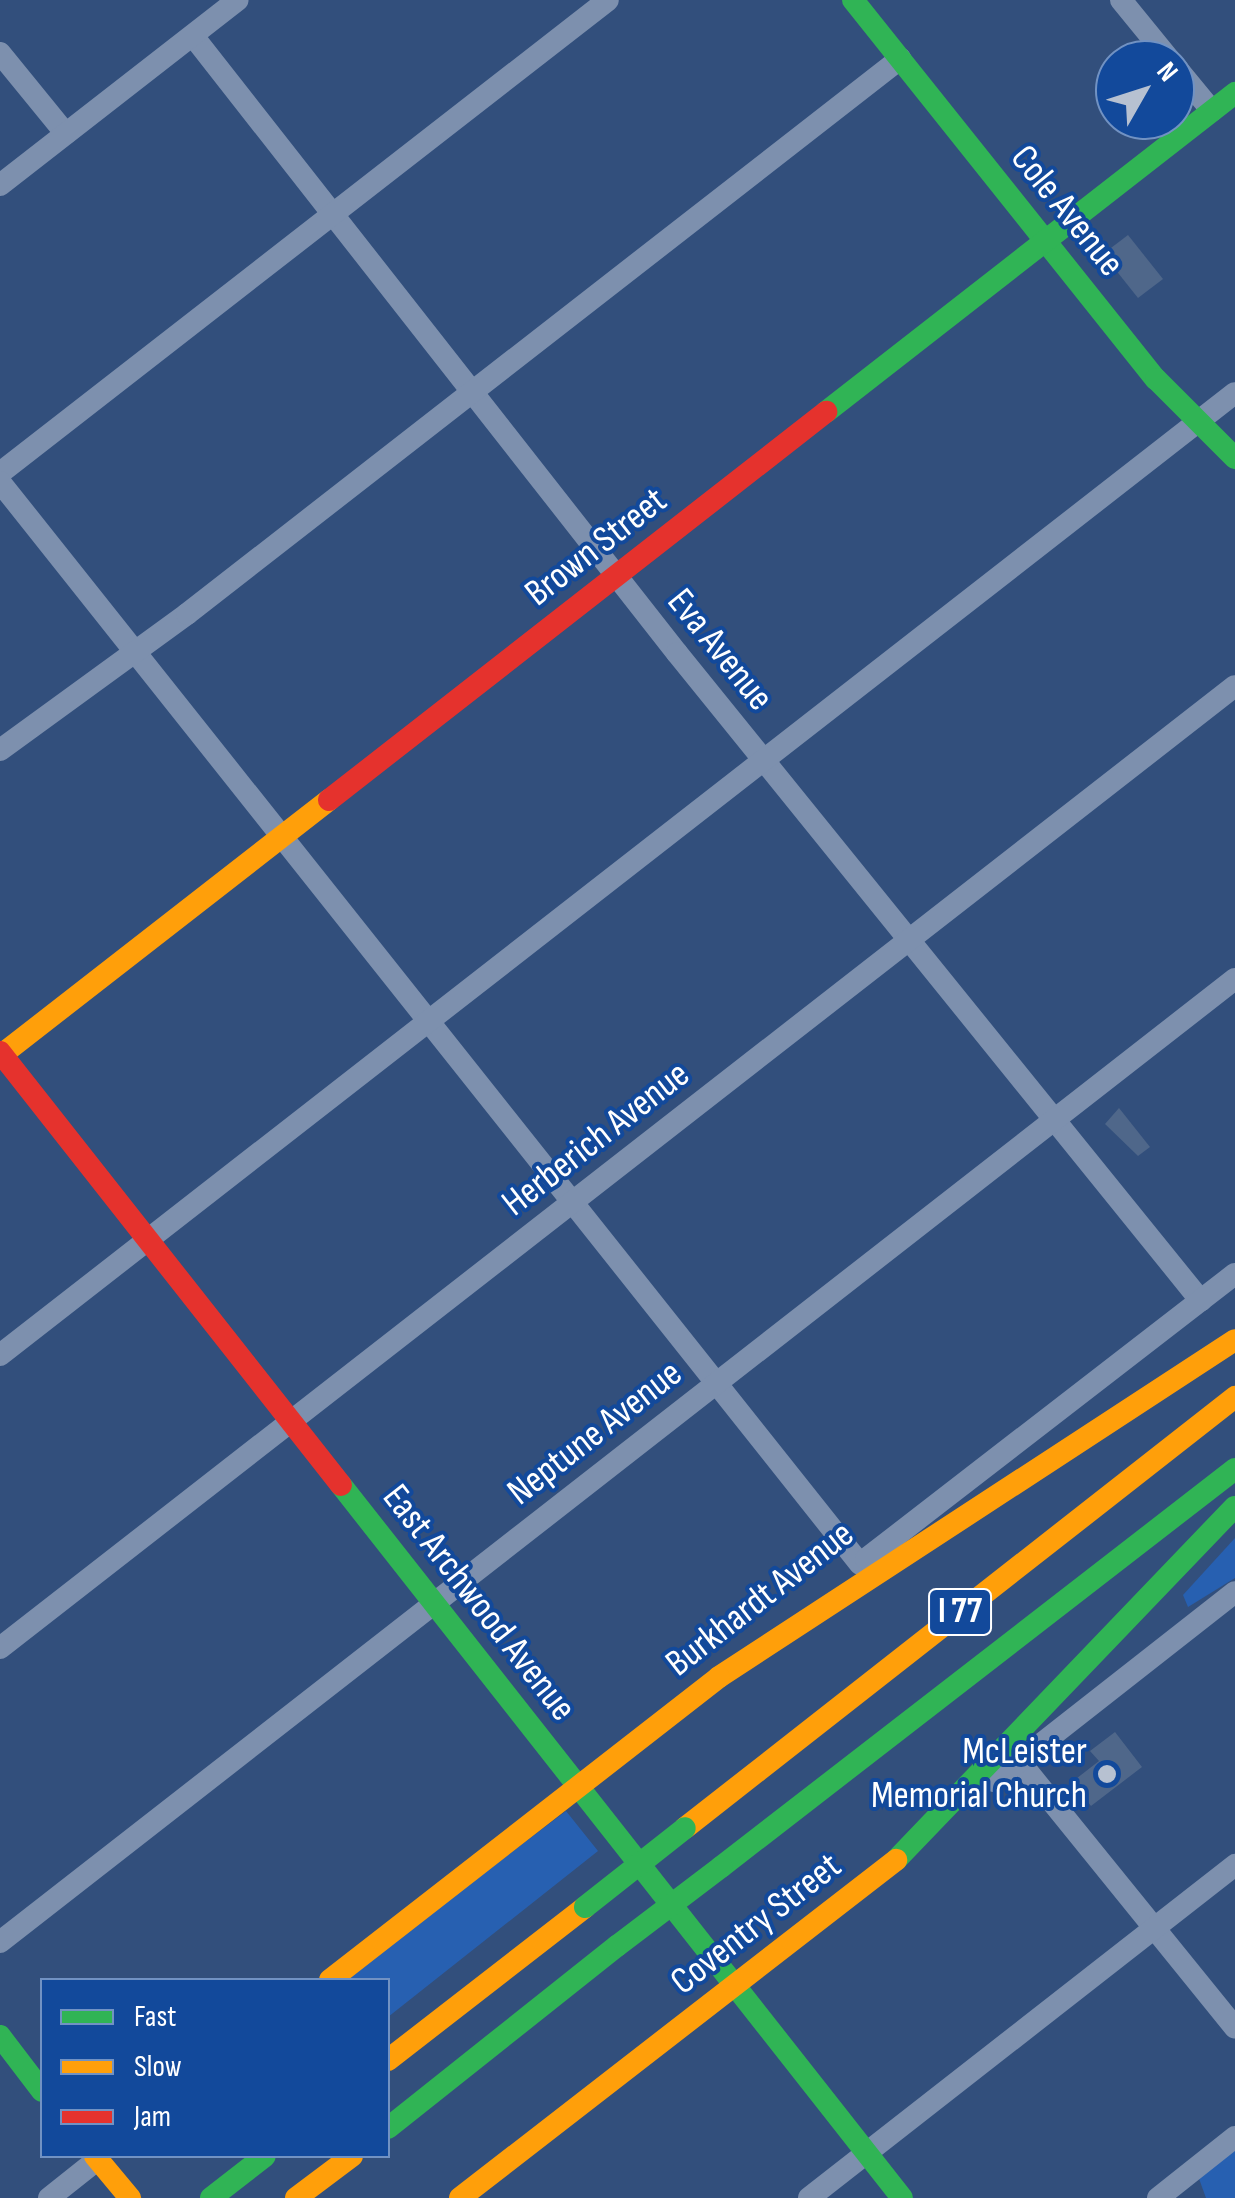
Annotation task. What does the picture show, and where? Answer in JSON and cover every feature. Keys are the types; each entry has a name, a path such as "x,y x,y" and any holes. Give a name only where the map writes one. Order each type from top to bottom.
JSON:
{"main road":[{"name":"Cole Avenue","path":"853,0 1195,424 1235,458"},
{"name":"Brown Street","path":"1,1054 1235,93"},
{"name":"East Archwood Avenue","path":"1,1054 902,2198"},
{"path":"719,1677 1235,1340"},
{"name":"I 77","path":"390,2058 1235,1397"},
{"name":"I 77","path":"390,2126 617,1946 1235,1470"},
{"path":"896,1860 1235,1506"},
{"name":"Burkhardt Avenue","path":"333,1978 719,1677"},
{"name":"Coventry Street","path":"460,2198 896,1860"},
{"path":"0,2036 40,2088"},
{"path":"100,2158 130,2198"},
{"path":"210,2198 262,2158"},
{"path":"296,2198 349,2158"}],"street":[{"path":"0,186 238,0"},
{"path":"0,473 608,0"},
{"path":"1121,0 1154,40"},
{"name":"Eva Avenue","path":"194,36 616,575 1200,1301"},
{"path":"0,54 66,134"},
{"path":"0,750 133,654 900,59"},
{"path":"1195,90 1212,111"},
{"path":"0,1355 1235,393"},
{"path":"0,482 278,840 860,1564"},
{"name":"Herberich Avenue","path":"0,1648 1235,686"},
{"name":"Neptune Avenue","path":"0,1942 1235,980"},
{"name":"Burkhardt Avenue","path":"719,1677 1235,1274"},
{"name":"Coventry Street","path":"896,1860 1235,1592"},
{"path":"1019,1761 1235,2028"},
{"path":"808,2198 1235,1866"},
{"path":"1158,2198 1235,2137"},
{"path":"49,2198 98,2158"}],"shaded area":[{"path":"1235,1538 1235,1578 1188,1607 1183,1595"},
{"path":"566,1811 598,1851 390,2015 390,1978 346,1978"},
{"path":"1235,2149 1235,2198 1206,2198 1197,2173"}],"building":[{"path":"1128,235 1163,279 1138,298 1103,254"},
{"path":"1119,1108 1150,1147 1138,1156 1105,1124"},
{"name":"McLeister Memorial Church","path":"1115,1732 1142,1767 1091,1806 1072,1782 1099,1761 1090,1751"}],"traffic: fast":[{"path":"853,0 1156,379 1235,458"},
{"path":"826,412 1235,93"},
{"path":"721,1867 1235,1469"},
{"path":"341,1485 902,2198"},
{"path":"896,1860 1235,1507"},
{"path":"585,1907 685,1828"},
{"path":"617,1946 721,1867"},
{"path":"390,2126 617,1946"},
{"path":"0,2036 40,2088"},
{"path":"211,2198 262,2158"}],"traffic: slow":[{"path":"0,1056 329,800"},
{"path":"719,1677 1235,1340"},
{"path":"685,1828 1235,1397"},
{"path":"333,1978 719,1677"},
{"path":"460,2198 896,1860"},
{"path":"390,2058 585,1907"},
{"path":"97,2158 130,2198"},
{"path":"296,2198 349,2158"}],"traffic: jam":[{"path":"329,800 826,412"},
{"path":"0,1052 341,1485"}],"place":[{"name":"McLeister Memorial Church","path":"1107,1774"}]}
